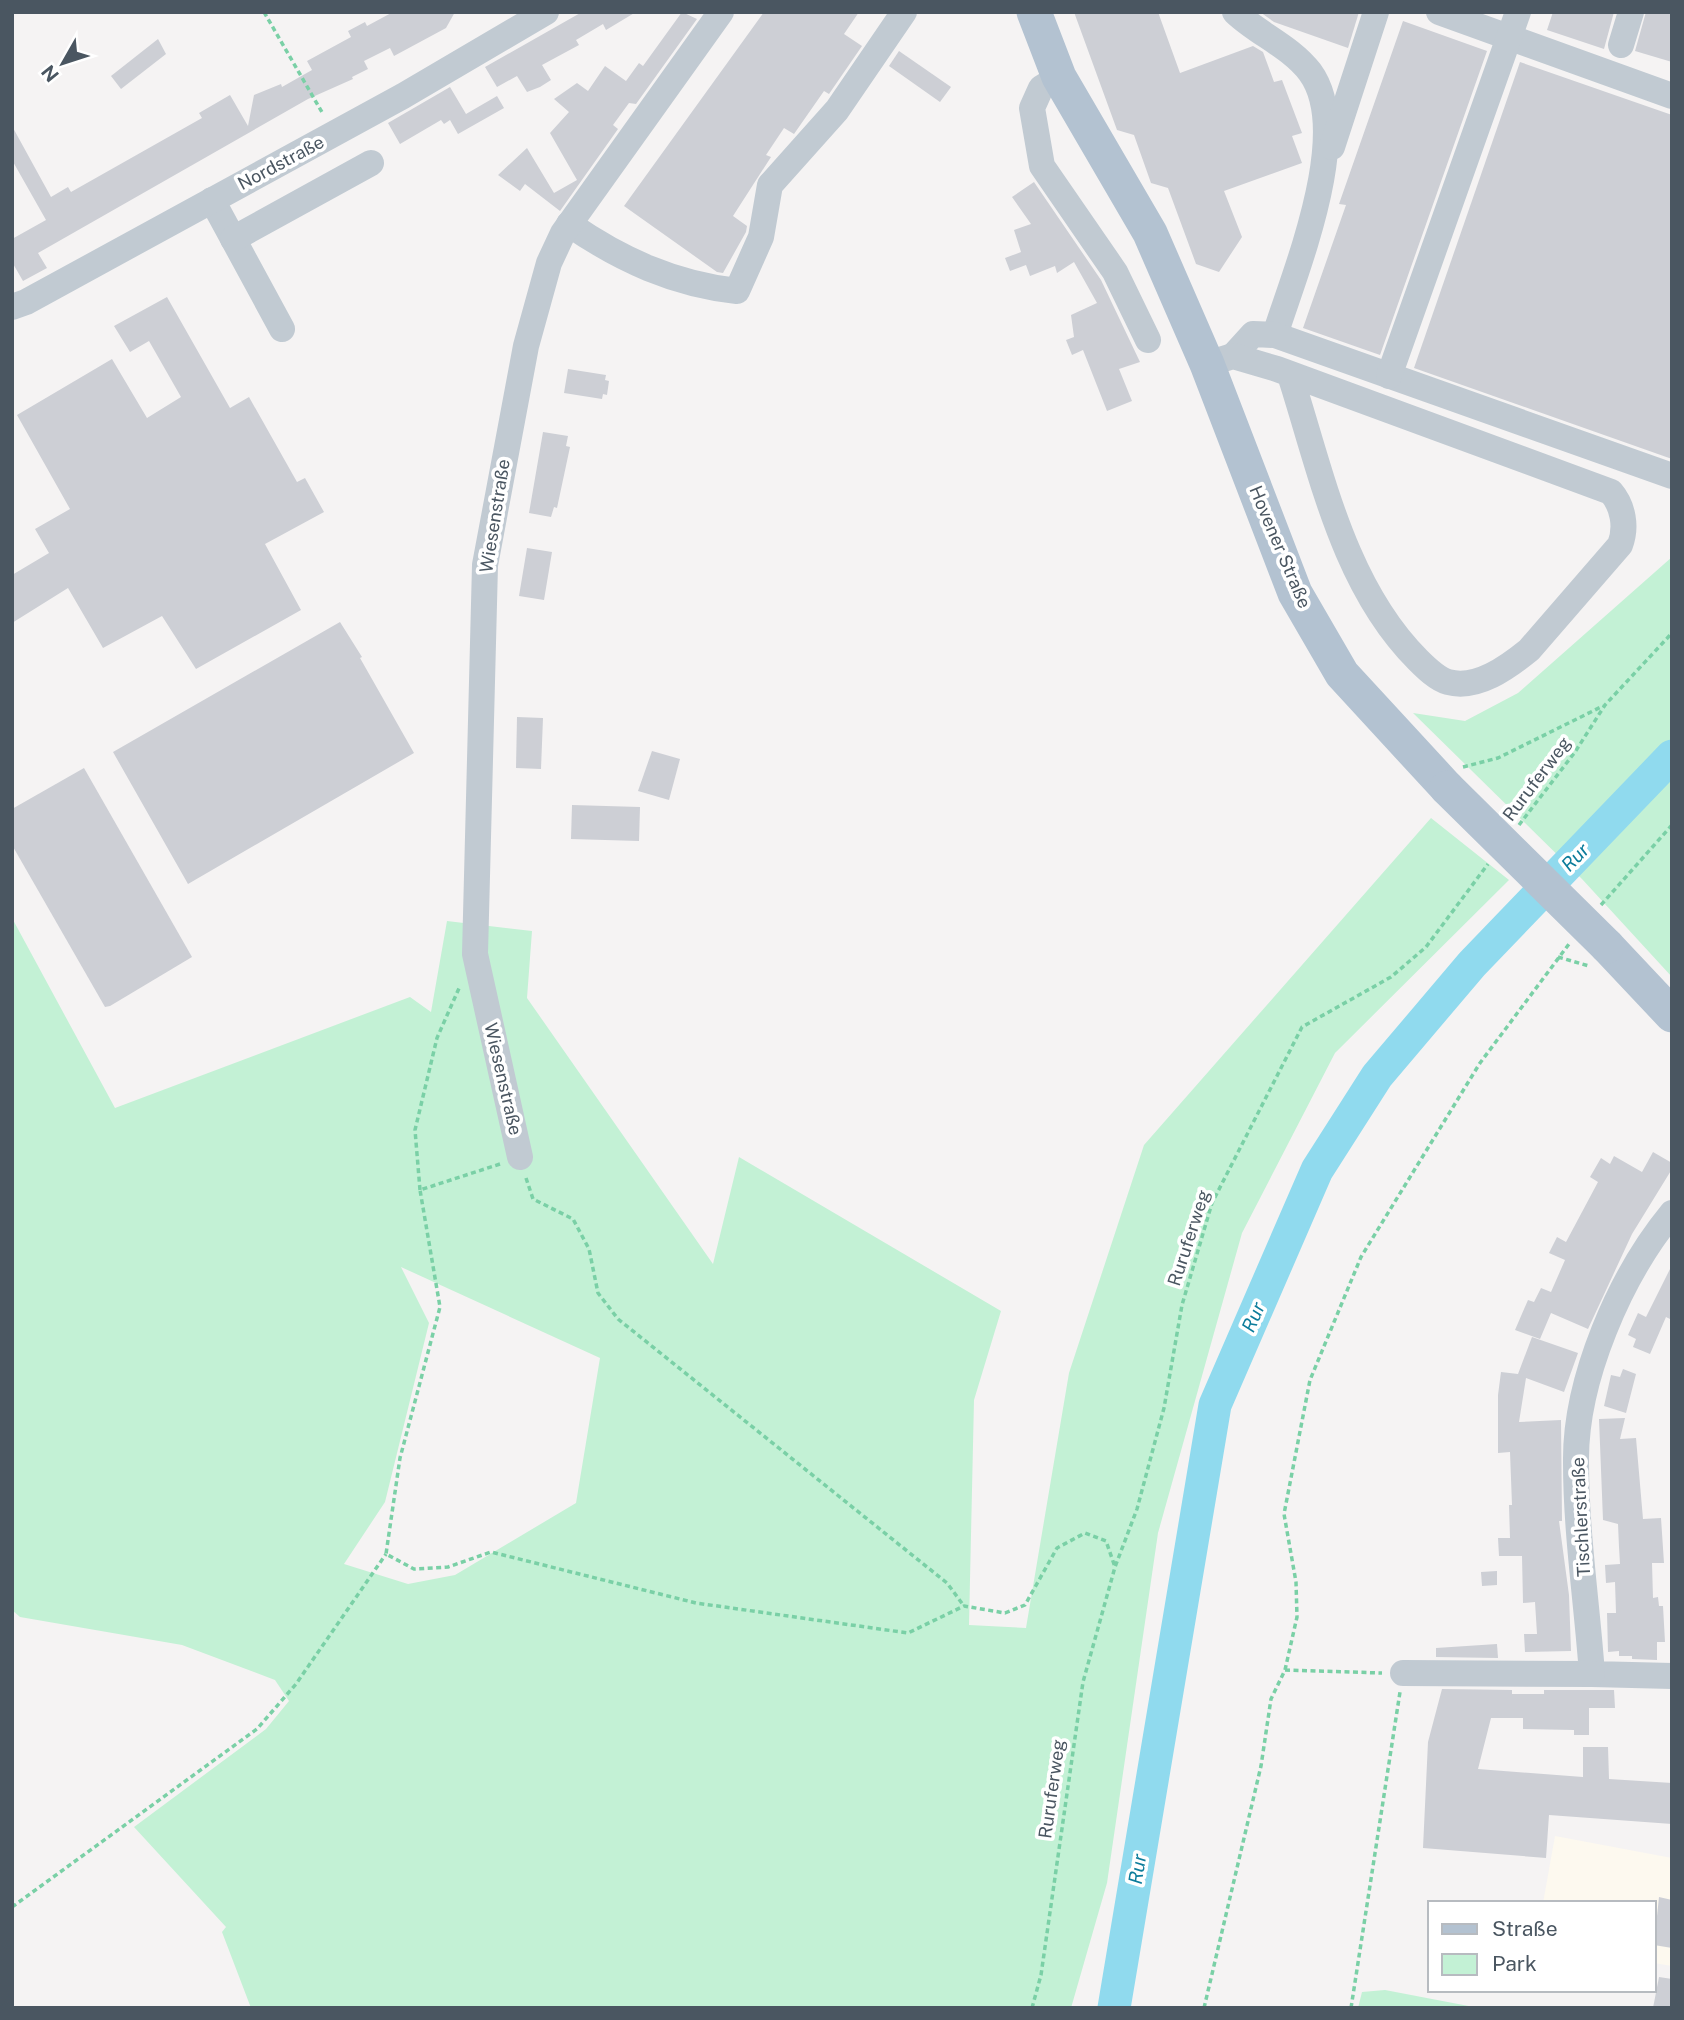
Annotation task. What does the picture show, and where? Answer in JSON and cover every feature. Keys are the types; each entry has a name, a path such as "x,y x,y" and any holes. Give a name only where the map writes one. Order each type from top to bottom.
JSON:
{"main road":[{"name":"Hovener Straße","path":"1034,12 1059,77 1220,360 1295,593 1342,674 1451,779 1587,949 1672,1015"}],"street":[{"name":"Nordstraße","path":"12,307 26,302 335,134 546,12"},
{"name":"Wiesenstraße","path":"524,1169 475,954 485,565 526,346 549,263 569,224 721,12"},
{"path":"569,224 633,264 706,287 737,291 761,237 769,185 837,110 904,12"},
{"path":"1235,12 1298,58 1312,75 1321,94 1325,116 1325,164"},
{"path":"1275,335 1325,164 1376,12"},
{"path":"1439,12 1672,96"},
{"path":"1389,376 1518,12"},
{"path":"1621,46 1631,12"},
{"path":"1059,77 1041,88 1032,108 1042,166 1115,272 1148,340"},
{"path":"233,239 371,163"},
{"path":"212,200 282,329"},
{"path":"1220,360 1253,334 1275,335 1672,476"},
{"path":"1220,360 1290,374 1611,492 1620,503 1624,534 1620,545 1529,649 1513,663 1485,678 1461,684 1445,682 1405,647 1344,545 1315,465 1290,374"},
{"name":"Tischlerstraße","path":"1592,1674 1576,1461 1585,1392 1611,1316 1654,1235 1672,1213"},
{"path":"1403,1673 1672,1676"}],"path":[{"path":"264,12 335,134"},
{"name":"Ruruferweg","path":"1518,826 1575,752 1605,705 1672,633"},
{"path":"1451,779 1605,705"},
{"path":"1599,907 1672,825"},
{"name":"Ruruferweg","path":"1032,2008 1041,1975 1083,1682 1115,1567 1137,1509 1164,1408 1182,1305 1212,1203 1301,1027 1400,970 1426,947 1493,858"},
{"path":"1558,957 1587,949"},
{"path":"1204,2008 1261,1766 1271,1699 1285,1670 1297,1617 1296,1583 1284,1514 1310,1380 1361,1257 1480,1063 1558,957 1587,949"},
{"path":"12,1908 257,1729 296,1684 386,1554 401,1458 440,1307 420,1190 415,1130 437,1038 475,954"},
{"path":"420,1190 524,1169 533,1199 573,1219 589,1249 598,1293 618,1319 947,1583 964,1606"},
{"path":"386,1554 414,1569 448,1567 491,1552 696,1602 908,1633 964,1606 1005,1613 1025,1605 1057,1548 1085,1533 1106,1541 1115,1567"},
{"path":"1285,1670 1403,1673 1351,2008"}],"shaded area":[{"path":"1555,1836 1672,1858 1672,1966 1656,1963 1656,1901 1543,1901"}],"green space":[{"path":"1672,557 1672,977 1582,879 1413,713 1465,721 1518,693"},
{"path":"1431,818 1509,880 1335,1053 1242,1233 1158,1533 1107,1883 1071,2008 251,2008 222,1932 226,1927 134,1827 266,1729 289,1701 275,1680 182,1645 20,1617 12,1610 12,918 115,1108 410,997 431,1012 447,921 532,931 527,998 713,1264 739,1157 1001,1311 974,1400 969,1625 1026,1628 1069,1373 1144,1145","holes":["401,1267 600,1358 576,1503 455,1575 408,1584 344,1564 385,1502 429,1323"]},
{"path":"1385,1990 1479,2008 1358,2008 1362,1992"}],"building":[{"path":"393,12 455,12 446,28 394,56 390,48 364,61 368,69 352,77 353,79 308,99 38,253 47,268 23,281 12,262 12,239 46,220 12,160 12,126 51,197 68,187 71,192 202,118 199,113 230,95 248,126 254,95 281,84 282,87 312,70 307,61 351,37 348,31 365,22 367,26"},
{"path":"582,12 636,12 606,30 603,24 576,40 579,45 542,65 551,80 540,87 527,92 517,76 497,87 485,67"},
{"path":"682,12 697,19 636,104 629,103 613,125 618,129 560,211 525,184 520,191 498,175 527,148 554,193 577,180 550,133 569,112 554,99 577,83 588,91 605,66 626,81 639,63 643,66"},
{"path":"764,12 859,12 844,34 862,46 829,94 824,91 794,134 784,128 766,155 771,157 733,216 747,226 746,232 723,273 717,272 624,206"},
{"path":"1074,12 1158,12 1180,73 1253,46 1263,52 1274,82 1282,80 1302,133 1292,136 1302,163 1224,191 1242,237 1219,272 1196,264 1168,188 1151,183 1134,135 1117,130"},
{"path":"1260,12 1359,12 1348,48 1274,22"},
{"path":"1553,12 1614,12 1604,49 1547,30"},
{"path":"1646,12 1672,12 1672,62 1635,51"},
{"path":"1403,21 1487,51 1380,355 1303,328 1346,205 1339,204"},
{"path":"158,39 166,54 121,89 111,76"},
{"path":"899,51 951,87 940,102 889,66"},
{"path":"1520,62 1672,115 1672,459 1414,368"},
{"path":"450,87 466,114 497,96 504,108 458,134 450,120 444,124 441,120 400,144 388,123"},
{"path":"1034,182 1101,280 1140,362 1119,369 1132,401 1107,411 1083,350 1072,355 1066,340 1074,337 1071,315 1097,303 1074,262 1057,273 1055,266 1030,276 1026,265 1010,271 1005,258 1021,252 1014,230 1031,224 1012,197"},
{"path":"167,297 230,408 249,397 297,482 305,478 324,512 265,544 301,610 196,669 162,616 103,648 68,588 12,623 12,575 49,553 35,529 70,509 17,415 112,359 147,418 181,397 149,341 130,352 114,326"},
{"path":"568,369 606,375 605,380 609,381 607,395 603,394 602,399 564,393"},
{"path":"543,432 568,436 566,446 570,447 557,508 554,507 551,517 529,513"},
{"path":"527,548 552,552 544,600 519,596"},
{"path":"340,622 414,753 188,884 113,752"},
{"path":"517,717 543,718 541,769 516,768"},
{"path":"652,751 680,759 669,800 638,791"},
{"path":"84,768 192,957 105,1007 12,845 12,809"},
{"path":"572,805 640,807 639,841 571,839"},
{"path":"1653,1152 1672,1163 1672,1169 1632,1234 1588,1329 1551,1313 1540,1339 1515,1330 1528,1300 1534,1302 1541,1288 1551,1292 1565,1260 1549,1253 1557,1237 1566,1242 1598,1182 1590,1177 1601,1158 1610,1164 1614,1156 1642,1172"},
{"path":"1672,1265 1672,1320 1666,1317 1650,1354 1633,1347 1636,1339 1628,1335 1638,1313 1646,1317"},
{"path":"1532,1337 1578,1353 1564,1392 1526,1378 1519,1422 1561,1420 1562,1521 1559,1521 1569,1595 1571,1651 1525,1652 1524,1634 1537,1634 1535,1602 1523,1603 1522,1556 1499,1556 1498,1538 1510,1538 1509,1505 1512,1505 1510,1452 1498,1453 1498,1395 1501,1372 1518,1374"},
{"path":"1623,1369 1636,1374 1626,1413 1604,1406 1611,1375 1620,1377"},
{"path":"1625,1418 1620,1439 1636,1438 1643,1519 1661,1518 1664,1563 1652,1563 1653,1598 1658,1597 1659,1606 1663,1606 1665,1642 1657,1642 1657,1660 1632,1659 1632,1656 1619,1656 1619,1651 1608,1652 1607,1613 1616,1613 1615,1582 1606,1583 1605,1565 1620,1564 1618,1524 1603,1520 1599,1419"},
{"path":"1497,1571 1497,1585 1482,1586 1481,1572"},
{"path":"1497,1644 1498,1658 1436,1657 1436,1648"},
{"path":"1442,1689 1512,1690 1512,1694 1544,1694 1544,1690 1614,1690 1615,1708 1589,1708 1589,1735 1574,1735 1574,1730 1523,1729 1523,1718 1491,1718 1478,1769 1583,1777 1583,1747 1608,1747 1609,1779 1672,1783 1672,1824 1549,1815 1546,1858 1423,1848 1428,1742"},
{"path":"1659,1897 1672,1900 1672,1948 1656,1945"},
{"path":"1659,1977 1672,1979 1672,2008 1653,2008"}],"waterway":[{"name":"Rur","path":"1114,2008 1215,1405 1317,1170 1377,1076 1472,964 1672,756"}]}
